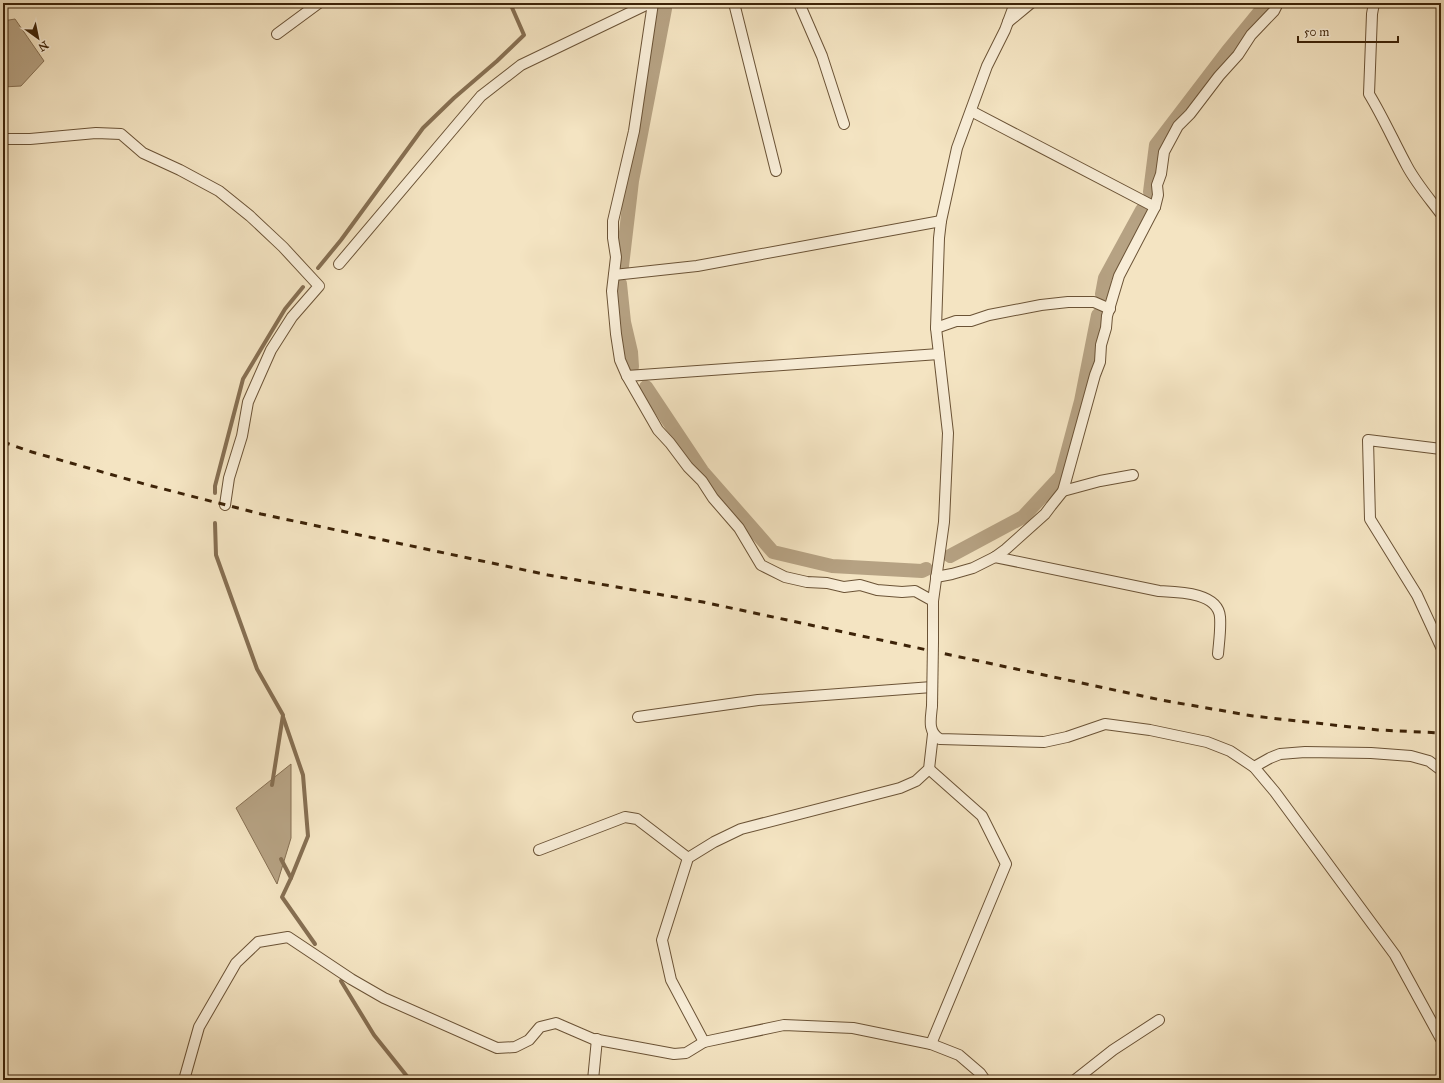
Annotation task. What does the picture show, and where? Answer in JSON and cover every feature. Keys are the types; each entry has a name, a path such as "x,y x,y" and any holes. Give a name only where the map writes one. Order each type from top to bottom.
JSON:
{"street":[{"path":"277,34 319,3"},
{"path":"338,264 481,96 521,65 652,3"},
{"path":"652,3 634,131 613,221 613,238 616,257 612,291 620,360 627,376 658,430 688,467 702,481 713,498 739,528 760,565 785,577 807,582 844,586 860,584 877,590 902,592 915,591 933,601"},
{"path":"734,3 776,171"},
{"path":"799,3 822,56 844,124"},
{"path":"704,1042 671,980 662,940 688,858 714,842 741,829 900,788 916,781 929,769 933,734 931,729 933,601 944,522 948,434 936,328 939,238 941,221 957,148 987,66 1008,22 1015,3"},
{"path":"1008,22 1031,3"},
{"path":"936,577 973,568 995,557 1044,514 1063,491 1095,375 1100,362 1101,345 1119,276 1155,207 1158,195 1157,185 1161,174 1164,152 1178,126 1190,114 1219,76 1238,55 1251,35 1274,11 1278,3"},
{"path":"1374,3 1372,14 1368,94 1375,104 1407,166 1425,195 1441,214"},
{"path":"970,111 1155,207"},
{"path":"3,139 30,139 96,133 121,134 144,154 180,170 219,191 250,216 283,247 319,286 292,317 271,350 248,402 242,436 229,478 226,505"},
{"path":"614,275 697,266 941,221"},
{"path":"936,328 956,321 971,321 989,315 1041,305 1068,302 1094,302 1110,308"},
{"path":"627,376 939,354"},
{"path":"1441,449 1368,440 1370,519 1417,595 1441,648"},
{"path":"1063,491 1100,481 1134,475"},
{"path":"995,557 1159,591 1178,592 1198,596 1212,602 1220,615 1218,654"},
{"path":"638,717 758,700 932,687"},
{"path":"933,734 940,739 1044,742 1067,737 1105,724 1150,730 1207,742 1230,751 1254,767 1275,792 1395,955 1441,1039"},
{"path":"1254,767 1280,754 1305,752 1371,753 1411,756 1429,761 1441,770"},
{"path":"929,769 982,816 1006,864 931,1044"},
{"path":"539,850 625,817 637,819 688,858"},
{"path":"184,1080 199,1026 236,963 258,942 288,937 351,979 384,998 497,1048 515,1047 529,1040 540,1027 556,1023 597,1040 674,1054 686,1053 704,1042 784,1025 853,1028 931,1044 959,1055 980,1073 985,1080"},
{"path":"1075,1080 1113,1050 1159,1020"},
{"path":"593,1080 597,1040"}],"shaded area":[{"path":"15,19 44,61 21,86 3,87 3,21"},
{"path":"291,764 291,838 277,884 236,808"}],"waterway":[{"path":"318,268 341,240 423,128 524,35 510,3"},
{"path":"1150,192 1156,145 1227,52 1267,3"},
{"path":"622,266 632,181 665,9"},
{"path":"1102,294 1105,278 1142,210"},
{"path":"620,284 624,322 631,352 632,367"},
{"path":"215,493 215,486 243,379 285,309 303,287"},
{"path":"950,556 1023,517 1061,476 1081,401 1098,315"},
{"path":"646,387 702,471 773,552 832,566 922,571 926,569"},
{"path":"215,523 216,555 257,669 283,715 272,785"},
{"path":"283,717 303,775 308,836 291,878"},
{"path":"281,859 291,878 282,897 315,944"},
{"path":"341,981 374,1035 410,1080"}],"railway":[{"path":"3,442 32,452 148,485 261,514 548,575 703,602 1161,700 1253,716 1378,730 1441,733"}]}
